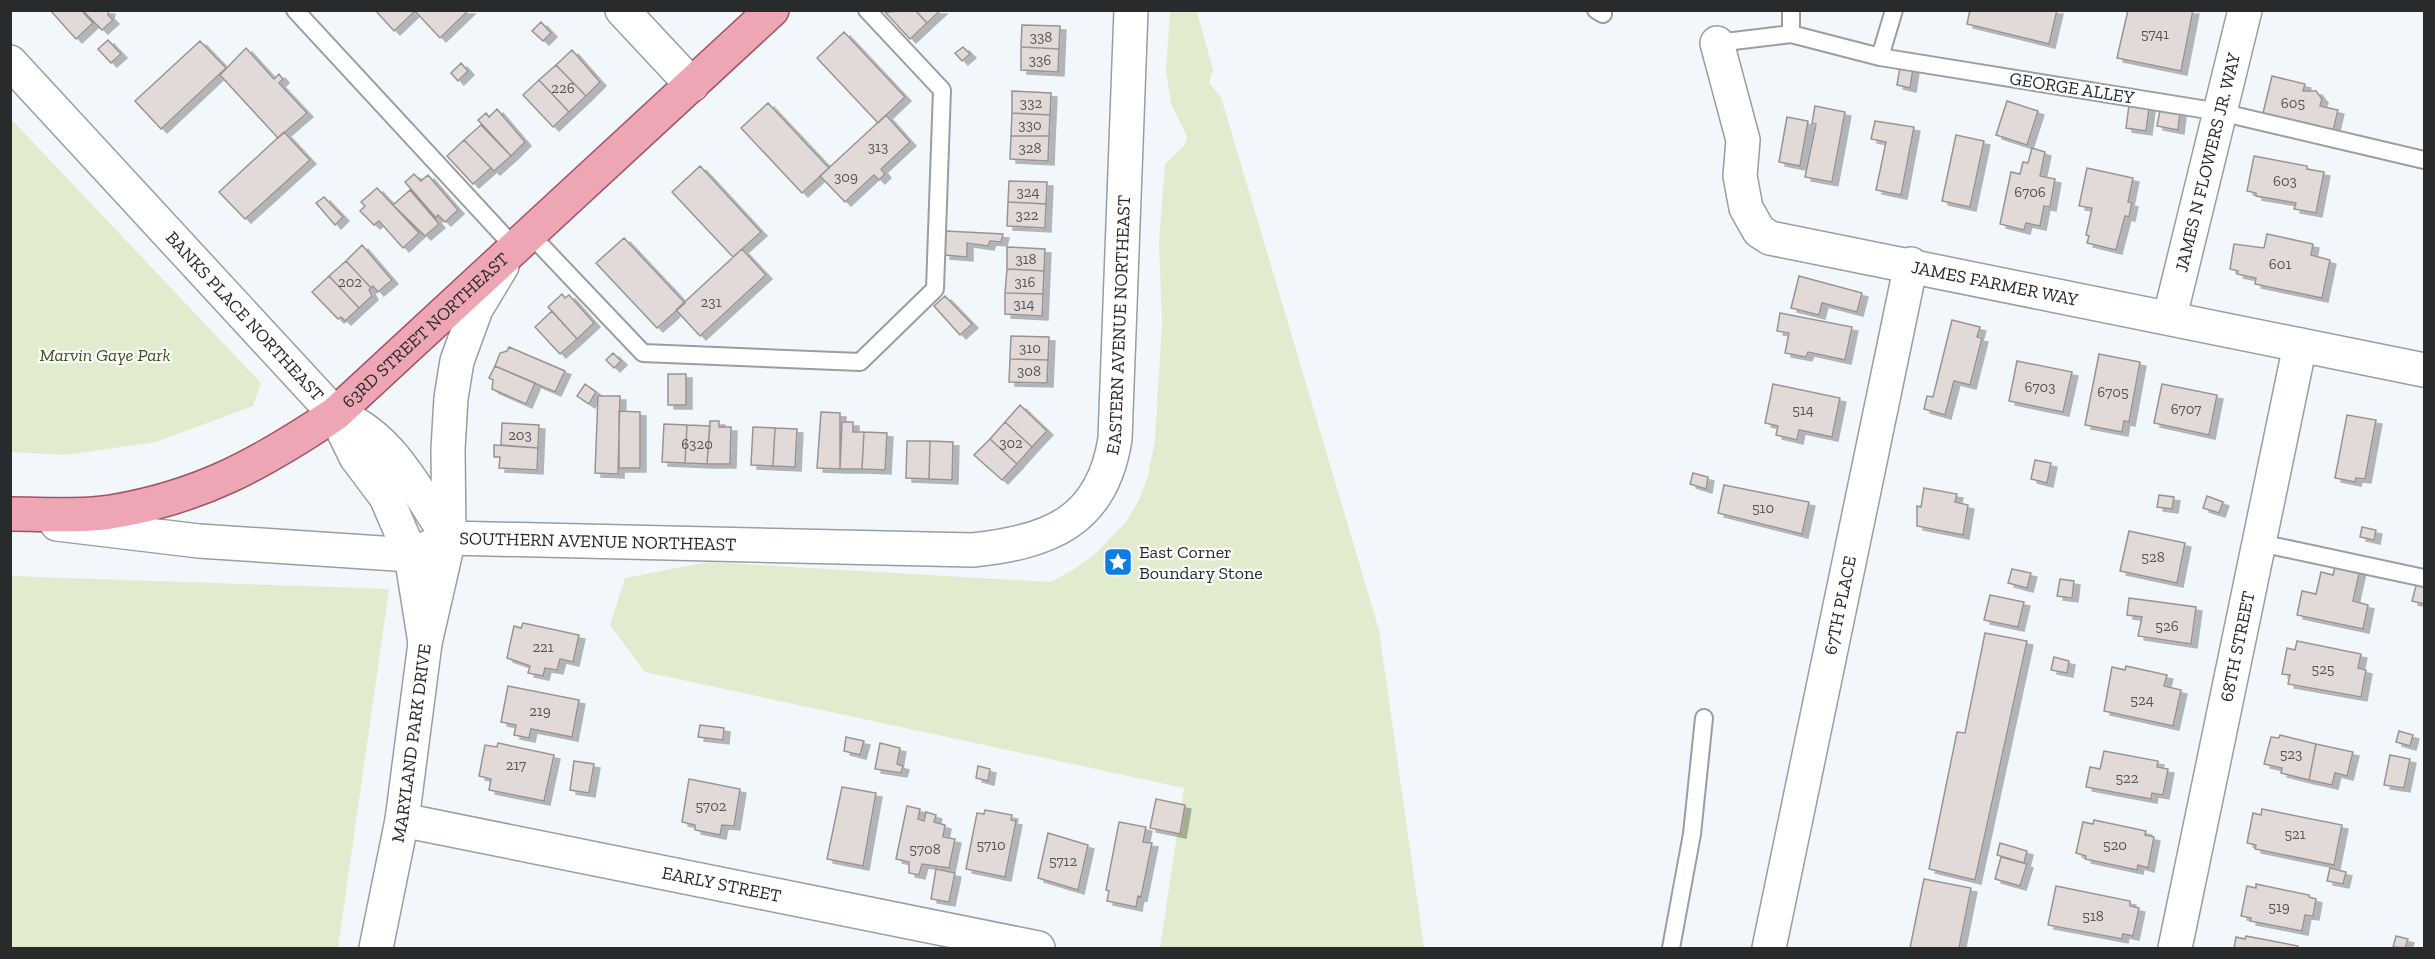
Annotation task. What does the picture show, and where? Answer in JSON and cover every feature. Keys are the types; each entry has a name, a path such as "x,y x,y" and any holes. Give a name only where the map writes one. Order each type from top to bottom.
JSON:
{"main road":[{"name":"63RD STREET NORTHEAST","path":"10,516 109,512 172,498 223,480 274,454 335,414 772,10"}],"street":[{"path":"622,10 692,85"},
{"name":"EASTERN AVENUE NORTHEAST","path":"973,550 1015,546 1057,531 1086,508 1102,486 1111,464 1115,439 1131,10"},
{"name":"JAMES N FLOWERS JR. WAY","path":"2170,316 2244,10"},
{"name":"JAMES FARMER WAY","path":"1717,43 1743,140 1740,176 1746,208 1759,231 1770,237 2170,316 2424,370"},
{"name":"BANKS PLACE NORTHEAST","path":"10,62 335,414 356,457 386,497 411,555 425,643"},
{"name":"MARYLAND PARK DRIVE","path":"376,948 402,820 425,643 448,538 448,449 451,398 457,361 476,309 523,241"},
{"name":"67TH PLACE","path":"1769,948 1911,264"},
{"name":"68TH STREET","path":"2175,948 2301,345"},
{"path":"335,414 353,421 384,444 407,473 448,538"},
{"name":"SOUTHERN AVENUE NORTHEAST","path":"10,516 199,541 411,555 448,538 973,550"},
{"name":"EARLY STREET","path":"402,820 1038,948"}],"lane":[{"path":"295,10 523,241 643,352 860,362 935,289 942,90 867,10"},
{"path":"1791,10 1791,34"},
{"path":"1880,57 1894,10"},
{"name":"GEORGE ALLEY","path":"1717,43 1791,34 1880,57 2220,112 2424,160"},
{"path":"2260,543 2424,578"},
{"path":"1671,948 1692,834 1704,718"}],"green space":[{"path":"1170,11 1197,12 1213,70 1209,83 1221,97 1379,630 1424,948 1160,948 1184,788 645,672 610,625 625,578 708,562 1050,582 1073,570 1094,555 1125,523 1139,500 1148,476 1155,440 1162,324 1159,242 1165,164 1185,145 1187,137 1171,103 1166,71"},
{"name":"Marvin Gaye Park","path":"11,119 261,383 253,406 156,442 65,455 11,452"},
{"path":"11,576 389,589 338,948 11,948"}],"building":[{"path":"50,10 81,10 93,23 76,39"},
{"path":"82,10 109,10 108,15 113,20 102,30"},
{"path":"375,10 414,10 415,11 394,31"},
{"path":"414,10 469,10 440,38"},
{"path":"915,10 927,23 910,39 885,12"},
{"path":"915,10 941,10 927,23"},
{"path":"1970,10 2057,10 2049,44 1967,24"},
{"path":"2128,10 2193,10 2181,71 2117,58"},
{"path":"541,22 551,33 543,41 532,31"},
{"path":"1022,25 1060,26 1059,49 1021,47"},
{"path":"844,32 905,97 878,123 817,58"},
{"path":"108,40 121,54 111,63 98,49"},
{"path":"200,41 226,68 161,129 135,101"},
{"path":"963,47 970,54 962,61 955,53"},
{"path":"1021,47 1059,49 1058,72 1021,70"},
{"path":"246,48 274,79 279,74 283,79 279,83 307,113 278,138 220,75"},
{"path":"572,50 600,82 586,96 556,65"},
{"path":"461,63 468,71 458,81 451,73"},
{"path":"556,65 586,96 569,112 539,80"},
{"path":"1900,67 1913,69 1910,88 1897,85"},
{"path":"2272,76 2305,84 2303,91 2316,91 2322,99 2320,106 2338,110 2333,131 2263,113"},
{"path":"539,80 569,112 553,127 523,95"},
{"path":"1012,91 1051,93 1050,115 1012,113"},
{"path":"2007,101 2038,111 2027,145 1996,135"},
{"path":"768,103 829,168 802,193 741,128"},
{"path":"2129,105 2149,108 2146,131 2126,128"},
{"path":"1815,106 1845,112 1832,182 1805,177 1816,124 1812,123"},
{"path":"497,109 525,142 511,156 478,120 486,113 489,117"},
{"path":"2160,110 2180,113 2178,130 2157,126"},
{"path":"1012,113 1050,115 1049,136 1011,136"},
{"path":"886,115 910,142 881,169 885,174 879,180 874,175 845,202 820,176"},
{"path":"1787,117 1808,121 1800,166 1779,162"},
{"path":"1875,121 1914,127 1901,195 1876,190 1886,142 1871,139"},
{"path":"481,125 511,156 494,171 464,140"},
{"path":"284,132 310,160 245,219 219,192"},
{"path":"1956,135 1984,141 1970,207 1942,201"},
{"path":"1011,136 1049,136 1048,161 1010,159"},
{"path":"464,140 491,168 473,184 447,156"},
{"path":"2032,148 2045,152 2040,176 2055,179 2050,207 2044,206 2040,226 2026,223 2024,230 2000,224 2011,172 2020,174 2023,162 2028,163"},
{"path":"2254,156 2307,166 2307,169 2324,172 2316,213 2294,209 2296,203 2256,196 2256,193 2247,191"},
{"path":"700,166 761,232 733,257 672,192"},
{"path":"2087,168 2133,178 2128,202 2132,203 2129,217 2125,216 2116,250 2087,243 2089,236 2086,235 2092,208 2079,206"},
{"path":"414,174 421,181 428,175 458,210 445,222 438,215 436,218 405,182"},
{"path":"1009,181 1047,182 1046,204 1008,202"},
{"path":"377,188 419,233 403,248 379,221 374,225 360,211 365,206 361,202"},
{"path":"410,190 439,224 425,236 393,205"},
{"path":"324,197 343,217 335,225 316,203"},
{"path":"1008,202 1046,204 1045,228 1007,226"},
{"path":"946,231 1003,234 1001,242 990,241 988,246 967,243 967,257 944,255"},
{"path":"2267,234 2313,244 2311,255 2330,260 2322,298 2255,284 2256,278 2237,274 2238,271 2230,269 2234,244 2264,248"},
{"path":"624,238 685,303 657,328 596,263"},
{"path":"362,245 392,280 378,292 373,286 371,288 346,261"},
{"path":"1007,247 1045,249 1044,271 1007,269"},
{"path":"742,249 766,275 700,336 676,310"},
{"path":"346,261 371,288 369,290 372,296 359,308 329,276"},
{"path":"1007,269 1044,271 1043,294 1005,293"},
{"path":"329,276 359,308 345,321 341,317 338,319 312,292"},
{"path":"1799,276 1862,293 1857,312 1822,303 1819,315 1791,308"},
{"path":"1005,293 1043,294 1042,316 1005,314"},
{"path":"562,294 565,298 569,295 594,323 577,339 548,307"},
{"path":"945,296 972,324 960,335 934,306"},
{"path":"552,311 577,339 560,354 535,327"},
{"path":"1780,313 1852,327 1845,360 1808,352 1806,357 1785,353 1789,333 1777,331"},
{"path":"1952,320 1980,327 1977,337 1982,338 1970,385 1954,381 1945,415 1924,409 1927,396 1933,397"},
{"path":"1011,336 1049,337 1048,360 1010,359"},
{"path":"509,347 565,371 555,392 495,366 500,353 507,351"},
{"path":"613,353 621,361 614,368 606,360"},
{"path":"2099,354 2140,362 2129,422 2124,421 2122,432 2085,425"},
{"path":"1010,359 1048,360 1047,383 1009,382"},
{"path":"2017,361 2072,372 2063,412 2009,401"},
{"path":"495,366 535,383 526,404 492,389 493,380 489,378"},
{"path":"668,374 686,374 686,405 668,405"},
{"path":"585,384 596,392 589,404 577,396"},
{"path":"1773,384 1840,398 1832,437 1799,430 1797,440 1776,435 1778,426 1765,423"},
{"path":"2162,384 2217,395 2209,435 2154,423"},
{"path":"598,396 620,396 618,474 595,473"},
{"path":"1020,405 1047,431 1032,447 1005,422"},
{"path":"619,411 640,412 640,468 619,468"},
{"path":"821,412 840,413 840,469 817,468"},
{"path":"2347,415 2376,420 2365,479 2356,478 2355,482 2335,478"},
{"path":"710,421 719,421 719,427 731,427 730,464 707,464"},
{"path":"842,422 853,422 853,432 864,432 862,469 840,469"},
{"path":"1005,422 1032,447 1017,464 990,439"},
{"path":"502,423 539,425 538,448 501,445"},
{"path":"664,424 687,425 685,463 662,462"},
{"path":"687,425 710,426 707,464 685,463"},
{"path":"753,427 775,428 773,466 751,465"},
{"path":"775,428 797,429 795,467 773,466"},
{"path":"864,432 887,433 885,470 862,469"},
{"path":"990,439 1017,464 1002,480 974,455"},
{"path":"907,441 930,441 929,479 906,478"},
{"path":"930,441 953,442 952,480 929,479"},
{"path":"494,445 538,448 537,470 499,468 500,457 494,457"},
{"path":"2035,460 2051,463 2047,483 2031,479"},
{"path":"1693,473 1708,477 1706,489 1690,484"},
{"path":"1724,485 1809,502 1802,534 1718,513"},
{"path":"1924,488 1957,494 1955,502 1968,505 1963,535 1917,526 1917,506 1921,507"},
{"path":"2159,495 2174,497 2172,509 2157,507"},
{"path":"2207,496 2223,502 2219,513 2203,508"},
{"path":"2362,527 2376,530 2374,540 2360,537"},
{"path":"2129,531 2185,543 2177,583 2120,571"},
{"path":"2336,563 2360,569 2353,601 2368,605 2363,629 2297,615 2302,591 2316,594 2321,572 2333,575"},
{"path":"2012,569 2031,573 2027,588 2008,583"},
{"path":"2060,579 2074,581 2072,598 2057,596"},
{"path":"2417,582 2424,584 2424,604 2412,601"},
{"path":"1990,595 2024,602 2018,627 1984,620"},
{"path":"2129,598 2196,607 2191,644 2138,636 2142,617 2127,615"},
{"path":"523,623 579,635 573,662 560,659 557,670 545,668 543,676 528,673 530,666 507,658 514,626 521,628"},
{"path":"1985,633 2027,641 1975,880 1929,869 1957,732 1965,733"},
{"path":"2297,641 2361,654 2358,668 2366,670 2361,697 2288,684 2290,675 2282,674 2287,648 2295,650"},
{"path":"2054,657 2069,661 2067,673 2051,670"},
{"path":"2126,666 2167,675 2164,686 2181,690 2173,726 2104,711 2112,667 2125,670"},
{"path":"508,686 579,700 572,737 531,729 529,738 514,735 516,725 501,722"},
{"path":"700,725 724,728 723,740 698,737"},
{"path":"2399,731 2413,735 2410,746 2396,742"},
{"path":"2280,735 2316,744 2309,780 2281,773 2282,768 2264,764 2271,737 2279,738"},
{"path":"846,737 864,741 860,755 844,751"},
{"path":"498,743 554,755 544,801 489,790 491,779 479,776 485,745 497,747"},
{"path":"880,743 900,748 897,764 903,766 901,773 875,769"},
{"path":"2316,744 2353,752 2347,776 2335,773 2332,785 2309,780"},
{"path":"2104,751 2158,761 2157,767 2168,769 2163,795 2152,793 2151,799 2086,787 2090,767 2100,769"},
{"path":"2390,755 2410,759 2404,788 2384,785"},
{"path":"574,761 594,764 589,793 570,790"},
{"path":"978,766 990,769 988,781 976,778"},
{"path":"689,779 740,789 734,826 722,825 720,835 695,830 695,825 682,822"},
{"path":"842,787 876,793 863,866 827,859"},
{"path":"1156,799 1185,805 1180,834 1150,828"},
{"path":"907,806 920,809 918,819 924,821 926,812 936,815 934,822 945,825 943,837 955,839 949,868 922,864 919,875 909,873 909,862 896,859"},
{"path":"2262,809 2342,825 2334,865 2255,849 2256,845 2247,843 2253,813 2261,815"},
{"path":"985,810 1012,815 1011,820 1016,821 1005,877 966,869 977,813 984,814"},
{"path":"2094,820 2146,831 2145,835 2154,837 2148,868 2138,865 2137,870 2085,859 2086,856 2076,853 2083,822 2093,824"},
{"path":"1119,822 1146,827 1143,842 1152,843 1141,897 1138,896 1136,907 1107,901 1109,891 1106,890"},
{"path":"1048,833 1088,845 1078,890 1038,878"},
{"path":"2000,843 2027,851 2024,863 1997,855"},
{"path":"2001,857 2027,864 2020,886 1995,879"},
{"path":"2330,868 2346,872 2343,884 2327,881"},
{"path":"936,869 955,873 949,902 931,899"},
{"path":"1924,879 1971,888 1959,948 1910,948"},
{"path":"2256,884 2309,895 2316,899 2313,916 2305,915 2302,931 2250,921 2251,918 2241,916 2247,886 2256,888"},
{"path":"2056,886 2130,901 2130,906 2139,908 2133,936 2123,934 2122,939 2048,925"},
{"path":"2246,936 2298,946 2298,948 2234,948 2236,937 2245,939"},
{"path":"2396,936 2408,939 2405,948 2393,947"}],"place":[{"name":"East Corner Boundary Stone","path":"1118,562"}]}
